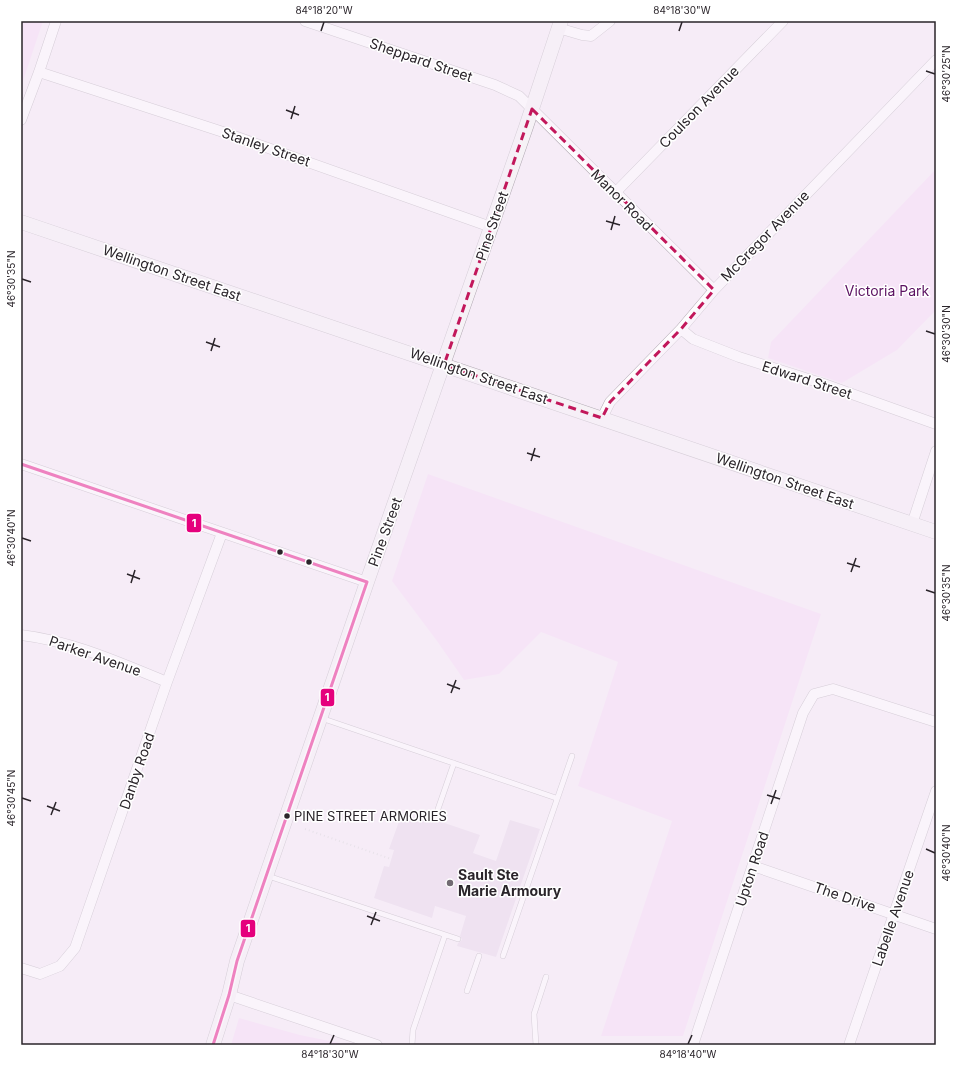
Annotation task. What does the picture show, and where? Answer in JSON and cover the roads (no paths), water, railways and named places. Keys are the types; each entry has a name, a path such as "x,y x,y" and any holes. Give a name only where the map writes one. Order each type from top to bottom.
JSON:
{"street":[{"path":"21,120 56,21"},
{"path":"560,25 582,35 591,36 610,21"},
{"name":"Coulson Avenue","path":"615,193 783,21"},
{"name":"Sheppard Street","path":"309,22 495,85 519,96 532,109"},
{"name":"Pine Street","path":"213,1045 229,995 237,961 560,25"},
{"name":"McGregor Avenue","path":"602,418 610,402 681,330 714,290 936,60"},
{"name":"Stanley Street","path":"39,72 223,132 491,227"},
{"name":"Manor Road","path":"532,109 714,290"},
{"name":"Wellington Street East","path":"21,222 444,364 936,532"},
{"name":"Edward Street","path":"681,330 693,339 738,357 824,384 936,424"},
{"path":"912,524 936,451"},
{"path":"21,464 367,582"},
{"name":"Danby Road","path":"21,968 40,974 60,966 76,948 167,682 222,533"},
{"name":"Parker Avenue","path":"21,635 40,637 98,654 167,682"},
{"name":"Upton Road","path":"693,1045 803,713 814,694 833,689 936,722"},
{"name":"Labelle Avenue","path":"849,1045 936,791"},
{"name":"The Drive","path":"753,866 936,929"},
{"path":"229,995 377,1045"}],"lane":[{"path":"321,718 556,798"},
{"path":"503,956 556,798 572,756"},
{"path":"438,809 454,763"},
{"path":"267,875 458,939"},
{"path":"412,1045 413,1030 445,934"},
{"path":"467,991 479,956"},
{"path":"536,1045 534,1014 546,977"}],"place":[{"name":"PINE STREET ARMORIES","path":"287,816"},
{"name":"Sault Ste Marie Armoury","path":"450,883"}],"park label":[{"name":"Victoria Park","path":"887,291"}]}
